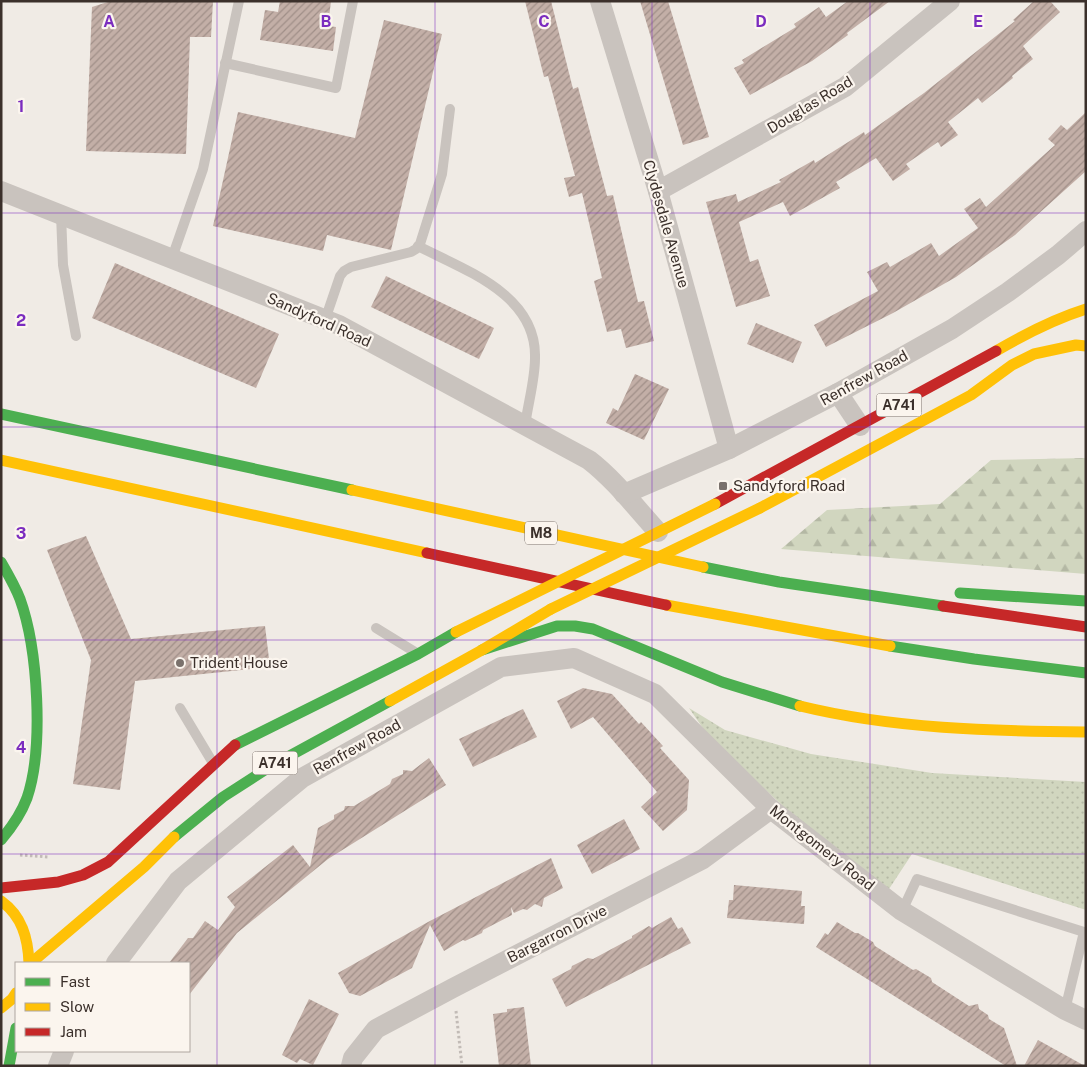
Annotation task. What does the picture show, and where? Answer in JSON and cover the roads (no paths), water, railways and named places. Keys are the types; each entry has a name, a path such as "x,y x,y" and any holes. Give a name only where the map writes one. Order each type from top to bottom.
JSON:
{"main road":[{"name":"A741","path":"1,888 58,882 83,875 108,862 235,745 418,654 456,632 714,504 860,426 1035,328 1086,309"},
{"name":"A741","path":"31,962 144,867 177,834 223,797 271,766 482,650 551,609 760,508 971,395 1012,365 1034,354 1076,345 1086,346"},
{"name":"A741","path":"971,395 1004,384"},
{"name":"M8","path":"1,414 530,531 779,582 1086,627"},
{"path":"1,460 732,618 877,646 1086,673"},
{"path":"1,562 16,592 31,640 36,690 36,731 33,772 29,790 15,823 1,840"},
{"path":"779,582 918,591"},
{"path":"947,593 1086,601"},
{"path":"482,650 557,626 575,626 592,629 715,680 802,707 850,716 955,729 1086,732"},
{"path":"1,902 7,905 20,921 29,946 30,962"},
{"path":"1,1008 15,994"},
{"path":"9,1066 15,1033"}],"street":[{"name":"Clydesdale Avenue","path":"600,1 658,191 729,449"},
{"name":"Douglas Road","path":"658,191 845,87 950,1"},
{"name":"Sandyford Road","path":"1,190 339,325 589,460 624,494 658,532"},
{"name":"Renfrew Road","path":"624,494 729,449 838,393 952,329 1058,256 1086,231"},
{"path":"838,393 860,426"},
{"name":"Renfrew Road","path":"117,962 178,881 302,778 502,667 574,658"},
{"name":"Montgomery Road","path":"574,658 655,694 771,809 902,911 1065,1010 1086,1020"},
{"name":"Bargarron Drive","path":"351,1066 353,1058 376,1029 703,859 771,809"},
{"path":"58,1066 64,1052"}],"lane":[{"path":"172,258 203,169 239,1"},
{"path":"226,63 336,88 353,1"},
{"path":"325,320 340,276 344,271 351,267 411,252 418,246 442,174 450,109"},
{"path":"61,214 63,265 76,336"},
{"path":"418,246 492,285 511,299 524,316 533,339 535,357 525,426"},
{"path":"376,628 418,654"},
{"path":"180,708 214,764"},
{"path":"902,911 917,879 1084,932 1065,1010"}],"place":[{"name":"Sandyford Road","path":"723,486"},
{"name":"Trident House","path":"180,663"}]}
